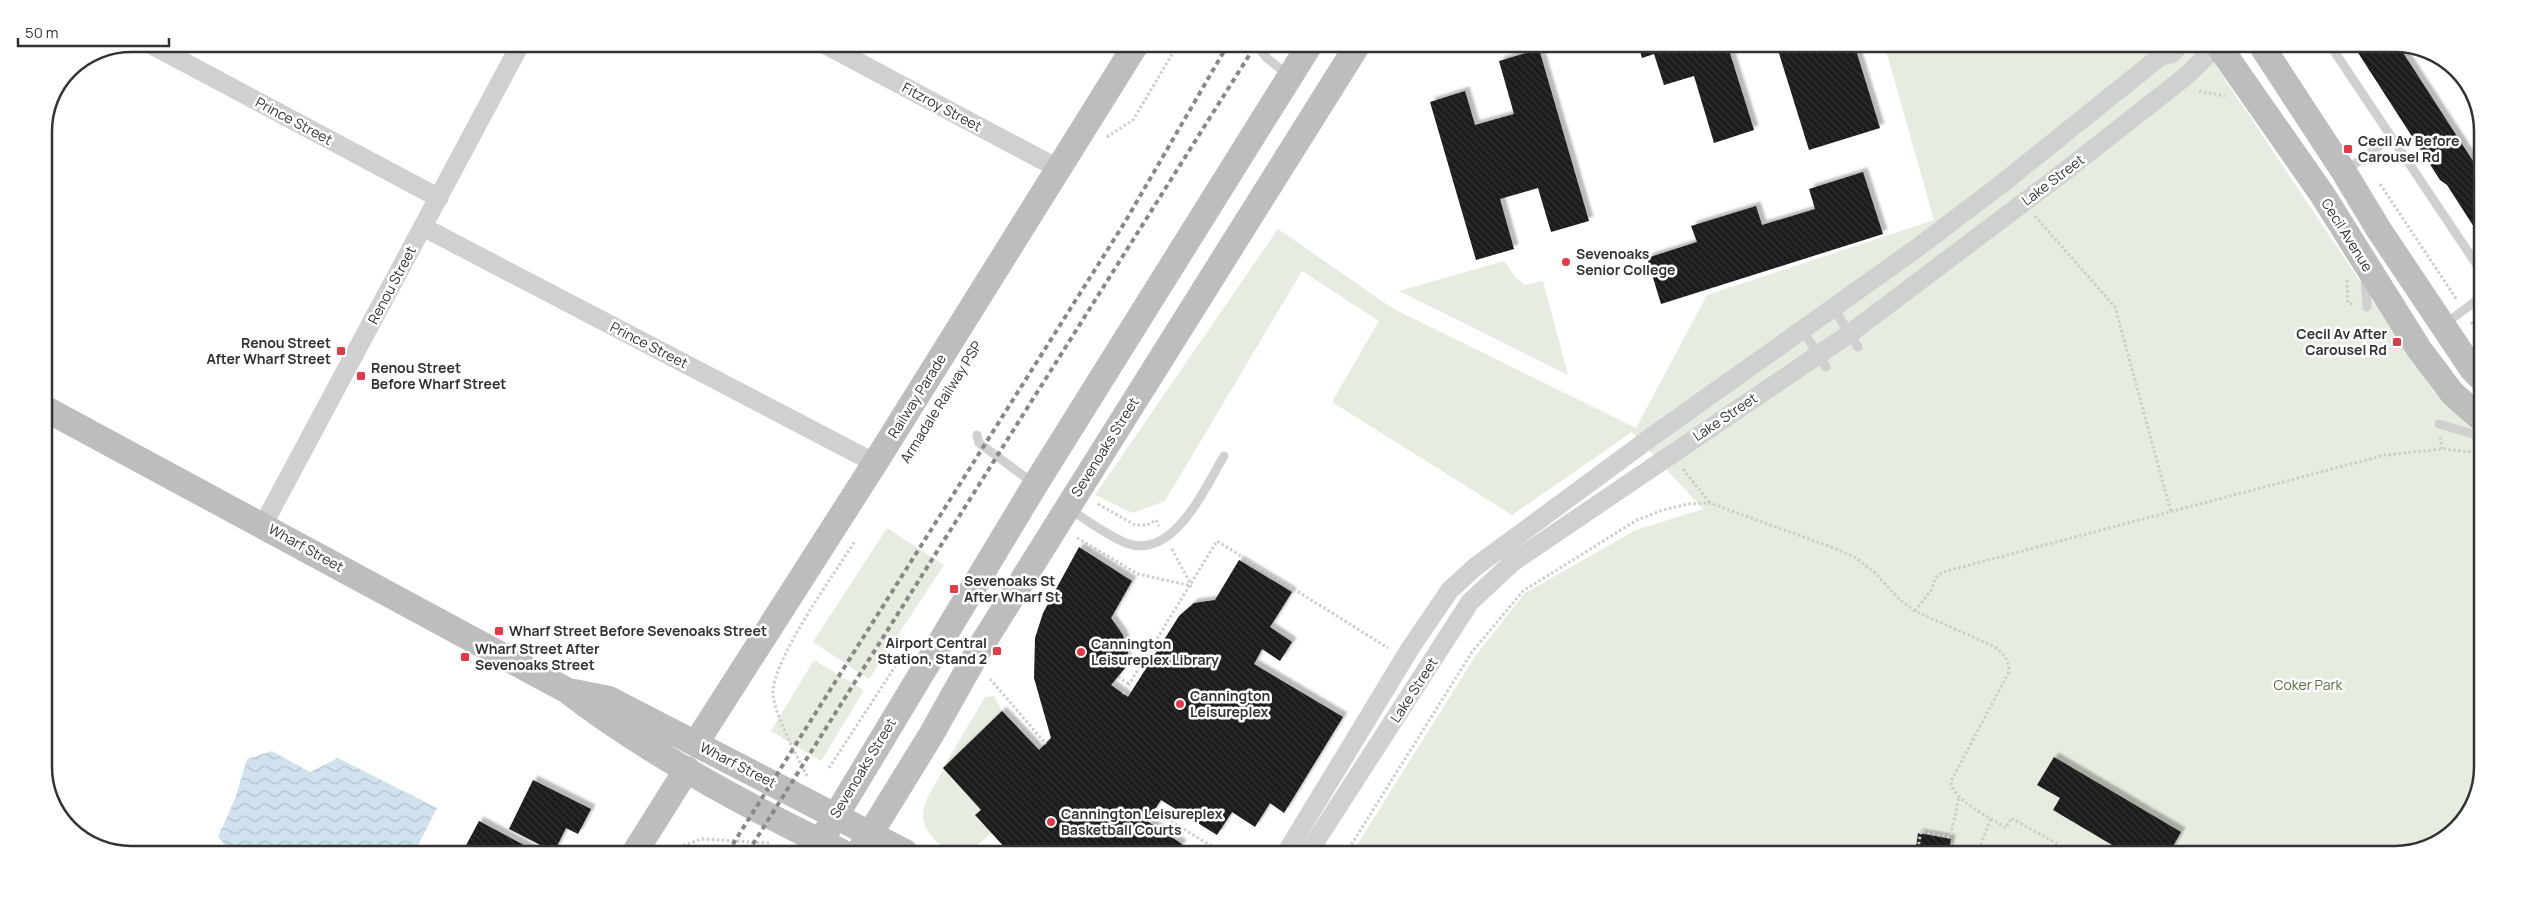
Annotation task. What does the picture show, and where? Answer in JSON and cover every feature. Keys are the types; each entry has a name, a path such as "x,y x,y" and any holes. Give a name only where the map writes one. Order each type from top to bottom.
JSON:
{"main road":[{"name":"Railway Parade","path":"696,743 876,463 1131,53"},
{"name":"Sevenoaks Street","path":"826,846 834,816 1036,485 1305,53"},
{"name":"Sevenoaks Street","path":"865,843 931,735 981,646 1353,53"},
{"name":"Cecil Avenue","path":"2223,53 2322,194 2355,269 2452,393 2473,412"},
{"path":"2265,53 2442,326 2473,368"},
{"path":"1290,77 1304,92 1316,110"},
{"name":"Wharf Street","path":"52,413 566,690 600,716 820,846"},
{"name":"Wharf Street","path":"566,690 609,700 696,743 834,816 865,843 878,846"},
{"path":"639,846 687,769"}],"street":[{"name":"Prince Street","path":"167,53 439,198"},
{"name":"Renou Street","path":"263,525 515,53"},
{"name":"Fitzroy Street","path":"844,53 1059,169"},
{"name":"Lake Street","path":"1290,846 1412,647 1450,590 1475,567 1657,433 1803,331 1999,186 2161,56 2172,53"},
{"name":"Lake Street","path":"1313,846 1470,602 1489,583 1521,556 1854,341 2186,76 2210,53"},
{"name":"Prince Street","path":"423,227 876,463"}],"lane":[{"path":"1263,53 1290,77"},
{"path":"2335,53 2473,259"},
{"path":"2344,172 2391,138"},
{"path":"2355,269 2367,307"},
{"path":"2442,326 2473,303"},
{"path":"1834,308 1854,341"},
{"path":"1803,331 1822,361"},
{"path":"2438,424 2473,434"},
{"path":"977,435 979,443 1006,458 1036,485"},
{"path":"1067,508 1126,542 1139,545 1154,544 1178,529 1224,456"}],"path":[{"path":"1104,140 1133,120 1173,53"},
{"path":"2196,90 2224,95 2230,104"},
{"path":"2033,214 2115,307 2170,512"},
{"path":"2348,303 2355,269"},
{"path":"1915,611 1932,589 1935,578 1943,572 2385,455 2444,449 2474,452"},
{"path":"1350,846 1472,652 1523,591 1637,520 1663,510 1688,504 1710,503 1834,548 1856,558 1876,574 1900,600 1915,611 1995,646 2004,654 2009,662 2009,672 1951,781 1951,788 1959,798 2006,828 2011,818 2061,846"},
{"path":"808,779 786,733 773,697 774,681 793,640 859,535"},
{"path":"1077,538 1138,574 1192,586"},
{"path":"1123,694 1192,586 1218,541 1391,650"},
{"path":"1118,677 1129,684"},
{"path":"990,679 1046,744"},
{"path":"1918,846 1921,831 1950,837 1959,798"},
{"path":"1154,811 1212,846"},
{"path":"1980,846 1991,818"},
{"path":"682,846 702,839 770,843"}],"green space":[{"name":"Coker Park","path":"1887,53 2207,53 2434,392 2473,431 2474,767 2469,793 2465,802 2446,827 2429,838 2404,846 1356,846 1476,655 1525,593 1636,530 1703,509 1632,432 1512,515 1332,402 1379,321 1302,271 1165,501 1133,513 1095,495 1278,229 1392,308 1636,428 1707,295 1934,220"},
{"path":"1504,261 1515,277 1525,285 1543,281 1568,375 1399,291"},
{"path":"887,528 944,565 869,679 813,642"},
{"path":"814,660 864,690 821,761 771,731"},
{"path":"994,696 1002,711 943,768 985,697"},
{"path":"944,769 981,810 975,816 991,833 977,846 942,846 935,840 924,821 923,812 930,793"}],"water":[{"path":"272,751 310,772 338,758 437,808 418,846 226,846 218,837 235,799 247,759"}],"building":[{"path":"1526,53 1540,53 1589,221 1551,232 1538,188 1500,199 1514,249 1476,260 1430,102 1465,91 1475,125 1514,114 1499,61"},
{"path":"1641,53 1730,53 1754,130 1714,143 1694,76 1664,85 1654,54 1642,58"},
{"path":"1779,53 1857,53 1880,128 1809,150"},
{"path":"2358,53 2403,53 2473,161 2473,226 2447,185 2440,180"},
{"path":"1863,172 1883,234 1661,304 1647,258 1697,242 1691,226 1756,206 1762,225 1815,209 1809,189"},
{"name":"Cannington Leisureplex","path":"1079,547 1132,581 1111,618 1123,635 1128,652 1125,668 1111,685 1128,697 1179,616 1194,603 1215,600 1239,560 1292,592 1270,627 1292,642 1280,661 1262,649 1254,664 1343,717 1284,813 1270,803 1255,827 1232,812 1217,835 1161,800 1147,821 1182,844 1181,846 1003,846 975,815 981,810 943,768 1002,711 1039,750 1051,738 1034,678 1035,638 1043,613"},
{"path":"2054,757 2181,832 2173,846 2114,846 2053,810 2060,798 2037,785"},
{"path":"533,780 591,809 578,834 566,828 557,846 542,846 509,829"},
{"path":"479,821 526,846 466,846"},
{"path":"1918,833 1951,839 1950,846 1916,846"}],"railway":[{"path":"732,846 1125,222 1223,53"},
{"path":"752,846 1251,53"}],"place":[{"name":"Cecil Av Before Carousel Rd","path":"2348,149"},
{"name":"Sevenoaks Senior College","path":"1566,262"},
{"name":"Cecil Av After Carousel Rd","path":"2397,342"},
{"name":"Renou Street After Wharf Street","path":"341,351"},
{"name":"Renou Street Before Wharf Street","path":"361,376"},
{"name":"Sevenoaks St After Wharf St","path":"954,589"},
{"name":"Wharf Street Before Sevenoaks Street","path":"499,631"},
{"name":"Airport Central Station, Stand 2","path":"997,651"},
{"name":"Cannington Leisureplex Library","path":"1081,652"},
{"name":"Wharf Street After Sevenoaks Street","path":"465,657"},
{"name":"Cannington Leisureplex","path":"1180,704"},
{"name":"Cannington Leisureplex Basketball Courts","path":"1051,822"}]}
